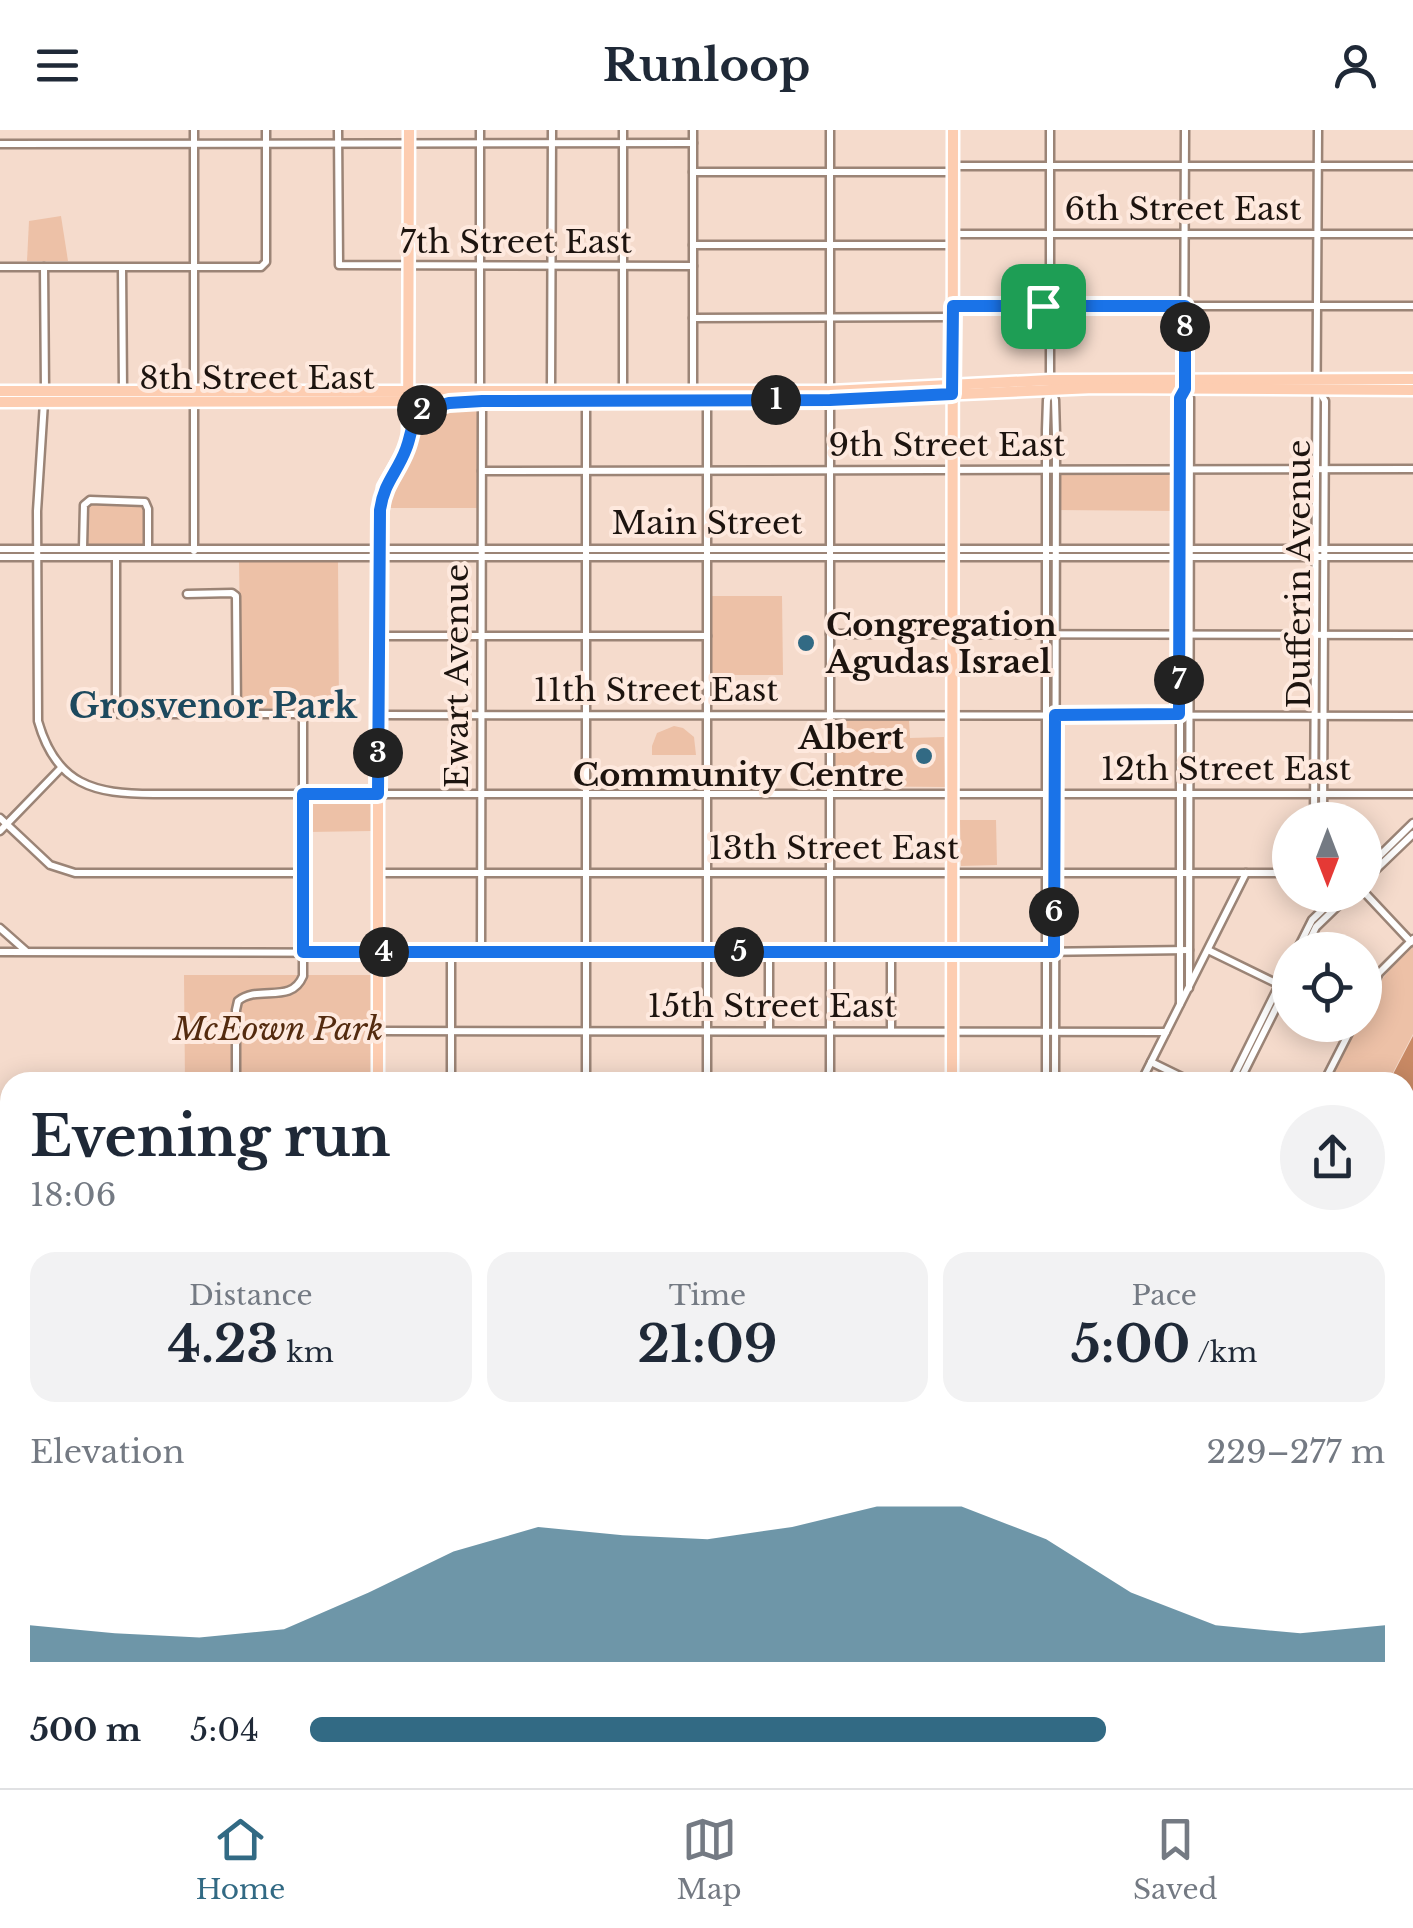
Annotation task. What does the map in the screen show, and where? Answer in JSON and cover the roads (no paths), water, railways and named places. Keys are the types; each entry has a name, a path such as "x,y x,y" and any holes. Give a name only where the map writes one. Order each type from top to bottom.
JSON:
{"main road":[{"path":"378,1072 378,553 386,482 405,452 408,432 409,130"},
{"path":"952,1072 953,130"},
{"name":"8th Street East","path":"1319,385 1413,380"},
{"name":"8th Street East","path":"4,402 122,391 237,402 449,403 552,390 586,395 623,390 693,395 708,400 1051,385 1319,385 1413,390"},
{"name":"8th Street East","path":"0,391 45,396 408,390 481,396 830,395"},
{"path":"237,402 270,398 280,391"},
{"path":"408,432 421,411 449,403"}],"street":[{"path":"194,130 194,553"},
{"path":"0,267 264,266 266,130"},
{"path":"338,130 338,144"},
{"name":"Ewart Avenue","path":"480,130 481,952"},
{"path":"552,130 552,390"},
{"path":"623,390 624,130"},
{"path":"693,130 693,395"},
{"path":"830,130 830,1072"},
{"path":"1050,130 1051,385 1047,400 1046,470 1051,552"},
{"path":"1184,130 1179,714 1184,873"},
{"name":"Dufferin Avenue","path":"1318,130 1319,385 1314,400 1314,553 1324,715 1323,802"},
{"path":"0,144 693,144"},
{"name":"7th Street East","path":"338,144 338,265 693,266"},
{"path":"693,172 1050,165 1413,166"},
{"name":"6th Street East","path":"693,246 830,245 1050,234 1413,234"},
{"path":"44,267 45,396 37,553 38,721 44,744 62,768 2,824 50,865 76,873 304,873"},
{"path":"122,268 122,391"},
{"path":"693,318 830,318 1050,306 1413,306"},
{"path":"1180,1004 1190,714 1190,398 1184,384"},
{"path":"1047,1072 1051,552 1056,470 1056,400 1051,385"},
{"name":"Dufferin Avenue","path":"1314,802 1314,714 1324,553 1325,400 1319,385"},
{"path":"586,395 586,1072"},
{"path":"707,1072 708,400"},
{"name":"9th Street East","path":"482,471 1413,469"},
{"path":"84,548 84,505 90,500 145,502 148,548"},
{"name":"Main Street","path":"378,553 482,547 708,552 1324,553 1413,549"},
{"name":"Main Street","path":"0,557 84,548 194,553"},
{"name":"Main Street","path":"0,549 116,558 194,553 586,557 708,552"},
{"name":"Main Street","path":"1324,553 1413,557"},
{"path":"116,558 116,711 123,715 303,714 303,976 297,987 284,993 250,994 237,1004 236,1072"},
{"path":"188,594 236,596 237,715"},
{"path":"830,634 1413,635"},
{"path":"378,636 707,636"},
{"name":"11th Street East","path":"378,715 1413,716"},
{"name":"12th Street East","path":"62,768 82,784 112,793 1412,797"},
{"path":"1382,853 1413,823"},
{"path":"1382,864 1413,834"},
{"name":"13th Street East","path":"378,873 1272,873"},
{"path":"1146,1072 1246,873"},
{"path":"1382,910 1412,941 1382,970"},
{"path":"1313,932 1331,912"},
{"path":"0,928 28,952"},
{"path":"1208,950 1272,982"},
{"path":"0,952 1184,951"},
{"path":"1184,951 1189,988"},
{"path":"451,952 451,1072"},
{"path":"768,953 769,1032"},
{"path":"891,954 891,1031"},
{"path":"1237,1072 1272,1011"},
{"path":"1244,1072 1272,1015"},
{"name":"15th Street East","path":"378,1031 1166,1032"},
{"path":"1050,1032 1054,1072"},
{"path":"1329,1072 1344,1042"},
{"path":"1151,1062 1172,1072"}],"place":[{"name":"Congregation Agudas Israel","path":"806,643"},
{"name":"Albert Community Centre","path":"924,756"}],"district":[{"name":"Grosvenor Park","path":"213,706"}],"park label":[{"name":"McEown Park","path":"278,1029"}]}
